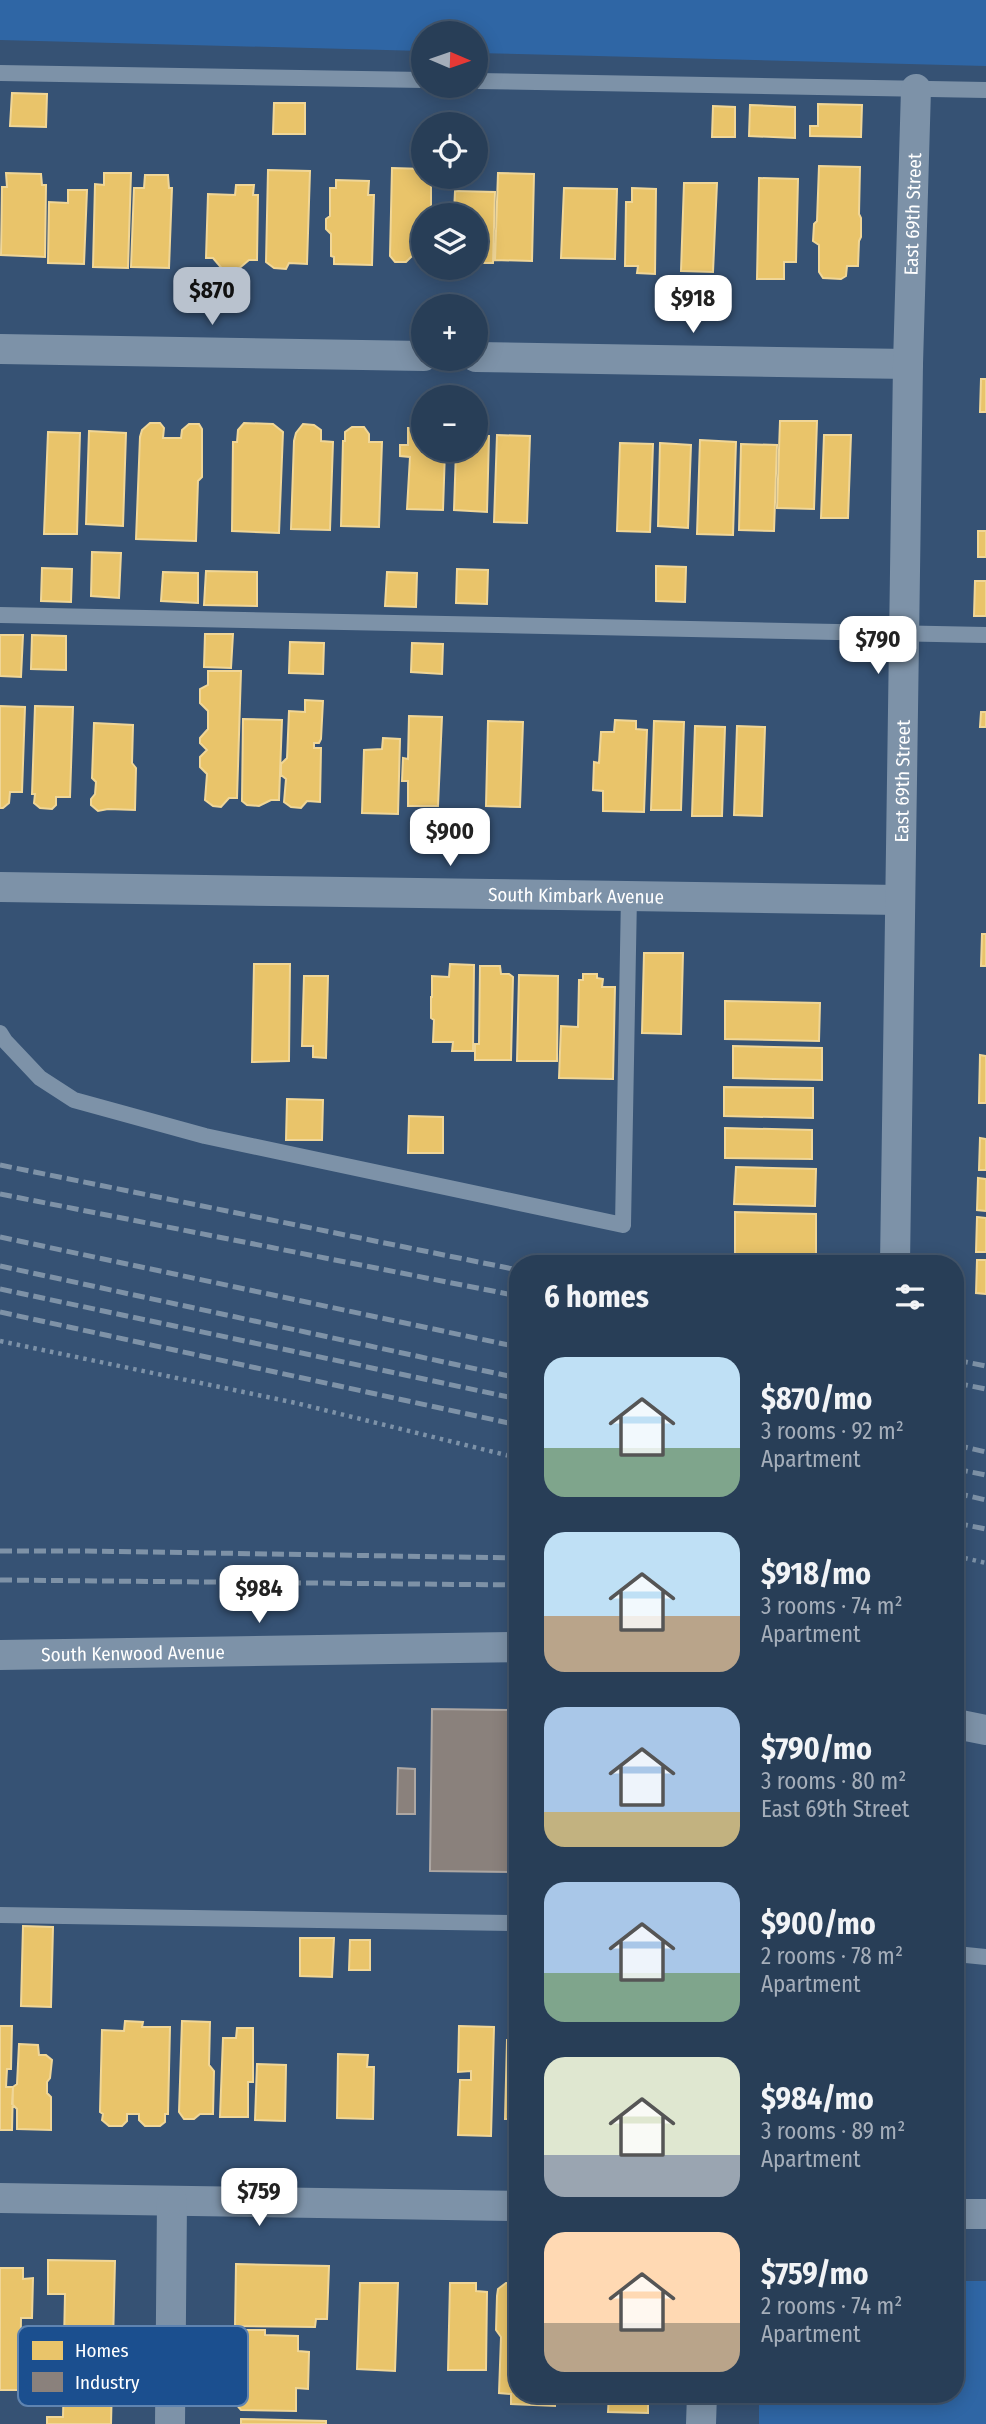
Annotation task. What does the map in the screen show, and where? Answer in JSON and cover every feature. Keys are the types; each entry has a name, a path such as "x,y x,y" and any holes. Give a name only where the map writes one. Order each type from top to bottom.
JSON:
{"street":[{"name":"East 69th Street","path":"895,1255 908,364 916,89"},
{"path":"0,349 411,356"},
{"path":"488,357 908,364"},
{"name":"South Kimbark Avenue","path":"0,887 900,900"},
{"name":"South Kenwood Avenue","path":"0,1655 509,1647"},
{"path":"964,1726 986,1730"},
{"path":"0,2198 509,2206"},
{"path":"171,2326 172,2201"},
{"path":"964,2214 986,2214"},
{"path":"701,2424 702,2403"},
{"path":"170,2406 170,2424"}],"lane":[{"path":"0,73 411,80"},
{"path":"488,81 986,90"},
{"path":"0,615 986,635"},
{"path":"0,1033 40,1078 74,1100 205,1136 623,1225 629,896"},
{"path":"0,1915 509,1923"},
{"path":"964,1955 986,1957"}],"path":[{"path":"0,1341 296,1404 509,1456"},
{"path":"964,1558 986,1563"}],"shaded area":[{"path":"0,0 986,0 986,66 488,53 488,21 411,21 411,51 0,40"},
{"path":"964,2281 986,2281 986,2424 759,2424 759,2403 964,2403"}],"building: Homes":[{"path":"12,93 47,94 46,127 10,126"},
{"path":"274,103 305,103 305,134 273,134"},
{"path":"818,104 862,105 861,137 810,136 810,126 818,126"},
{"path":"750,105 795,107 795,138 749,136"},
{"path":"713,106 735,107 735,137 712,137"},
{"path":"819,166 860,167 861,237 858,266 847,266 846,276 841,279 823,278 819,272 819,245 813,241 814,224 817,221"},
{"path":"392,168 411,169 411,189 431,189 431,203 411,203 411,257 406,262 395,262 390,256"},
{"path":"268,170 310,171 307,264 289,263 286,269 274,268 266,262"},
{"path":"6,173 41,174 42,185 46,185 45,257 1,255 2,187 7,187"},
{"path":"104,173 131,173 128,268 93,267 95,184 104,185"},
{"path":"498,173 534,174 532,261 495,260"},
{"path":"145,175 168,175 169,188 172,188 169,268 131,267 134,188 144,188"},
{"path":"759,178 798,179 796,262 784,262 784,279 757,279"},
{"path":"336,180 369,181 368,195 374,195 372,265 334,264 334,257 331,256 331,234 326,229 326,219 330,216 330,188 336,188"},
{"path":"684,183 717,183 713,272 681,271"},
{"path":"236,185 254,185 253,195 258,195 257,260 249,260 236,271 224,271 213,258 206,258 208,194 235,195"},
{"path":"564,188 617,189 615,259 561,258"},
{"path":"632,188 656,189 655,274 637,273 638,266 625,266 626,202 632,202"},
{"path":"68,190 87,190 84,264 48,263 49,202 68,203"},
{"path":"455,191 495,192 493,263 488,263 488,203 454,203"},
{"path":"981,379 986,379 986,412 980,412"},
{"path":"780,421 817,421 814,509 777,508"},
{"path":"150,423 160,423 164,428 163,438 181,438 182,430 189,424 199,424 202,429 202,477 198,481 196,541 136,539 140,437 142,430"},
{"path":"244,423 273,424 283,432 279,533 232,531 233,442 237,442 238,430"},
{"path":"303,424 314,425 321,430 321,441 333,442 330,530 291,529 294,441"},
{"path":"352,427 364,427 369,434 369,442 382,442 379,527 341,526 343,441 345,432"},
{"path":"408,428 411,428 411,462 445,462 443,510 407,509 410,457 400,456 400,445 408,445"},
{"path":"89,431 126,433 123,526 86,524"},
{"path":"48,432 80,433 77,534 44,534"},
{"path":"497,435 530,436 527,523 494,522"},
{"path":"824,435 851,435 848,518 821,518"},
{"path":"489,436 487,512 454,510 456,462 488,462"},
{"path":"700,440 736,442 733,535 697,534"},
{"path":"620,443 653,444 650,532 617,531"},
{"path":"660,443 691,445 688,528 658,526"},
{"path":"741,444 777,445 774,531 739,530"},
{"path":"978,531 986,531 986,557 978,557"},
{"path":"92,552 121,553 119,598 91,596"},
{"path":"656,566 686,567 685,602 656,601"},
{"path":"42,568 72,569 71,602 41,601"},
{"path":"457,569 488,570 487,604 456,603"},
{"path":"206,571 257,572 257,606 204,605"},
{"path":"163,572 198,573 198,603 161,601"},
{"path":"387,572 417,573 416,607 385,606"},
{"path":"975,581 986,581 986,616 974,616"},
{"path":"205,634 233,634 231,668 204,667"},
{"path":"0,635 23,635 21,677 0,676"},
{"path":"32,635 66,636 66,670 31,669"},
{"path":"290,642 324,643 323,674 289,673"},
{"path":"412,643 443,644 442,674 411,672"},
{"path":"208,671 241,671 237,798 229,798 221,807 213,806 205,800 207,774 200,767 200,757 207,750 200,743 200,738 208,729 208,711 200,703 200,689 208,685"},
{"path":"305,700 323,701 321,739 319,743 314,743 314,748 321,748 320,802 307,801 301,808 291,807 284,802 286,779 281,775 281,764 287,758 289,711 305,712"},
{"path":"0,706 25,707 22,792 10,792 9,803 3,808 0,808"},
{"path":"35,706 73,707 70,797 56,797 56,805 52,809 40,808 34,803 35,794 32,794"},
{"path":"981,712 986,712 986,727 980,727"},
{"path":"409,716 442,717 438,806 408,806 408,781 402,781 403,758 408,759"},
{"path":"243,719 282,720 279,800 271,800 259,806 247,805 242,801"},
{"path":"615,720 636,721 636,729 647,730 644,812 603,811 603,791 593,790 594,762 599,763 601,732 614,732"},
{"path":"488,721 523,722 520,807 486,806"},
{"path":"654,721 684,722 681,810 651,810"},
{"path":"94,723 133,725 135,810 98,811 91,805 96,782 92,778"},
{"path":"695,726 725,727 722,816 692,816"},
{"path":"737,726 765,727 762,816 734,815"},
{"path":"383,738 400,739 398,814 362,813 364,750 382,749"},
{"path":"982,934 986,934 986,966 981,966"},
{"path":"644,953 683,953 681,1034 642,1033"},
{"path":"254,964 290,964 289,1061 252,1062"},
{"path":"450,964 474,965 473,1051 452,1051 453,1042 433,1042 432,976 449,977"},
{"path":"480,966 500,966 501,974 513,977 511,1060 475,1060 475,1044 479,1044"},
{"path":"583,974 597,974 597,978 603,979 602,987 615,987 613,1079 559,1078 561,1026 578,1027 579,980 583,980"},
{"path":"519,975 558,976 557,1061 517,1061"},
{"path":"304,976 328,976 326,1058 313,1057 313,1046 302,1046"},
{"path":"725,1001 820,1003 819,1041 725,1039"},
{"path":"733,1046 822,1048 822,1080 733,1078"},
{"path":"980,1055 986,1056 986,1103 979,1103"},
{"path":"724,1087 813,1088 813,1118 724,1116"},
{"path":"287,1099 323,1100 322,1140 286,1140"},
{"path":"409,1116 443,1117 443,1153 408,1153"},
{"path":"725,1128 812,1130 812,1159 725,1158"},
{"path":"980,1138 986,1139 986,1170 979,1170"},
{"path":"736,1167 816,1169 815,1206 734,1204"},
{"path":"978,1178 986,1179 986,1211 977,1210"},
{"path":"735,1212 816,1214 816,1255 735,1255"},
{"path":"977,1217 986,1218 986,1252 976,1252"},
{"path":"977,1260 986,1260 986,1294 976,1293"},
{"path":"23,1926 53,1927 51,2007 21,2006"},
{"path":"300,1938 334,1938 332,1977 300,1976"},
{"path":"350,1940 370,1940 370,1970 349,1970"},
{"path":"125,2021 143,2022 142,2027 170,2027 168,2114 165,2114 165,2122 160,2126 145,2126 139,2120 139,2114 127,2114 127,2121 122,2126 109,2126 102,2120 102,2030 124,2031"},
{"path":"182,2021 210,2022 209,2065 214,2071 213,2114 200,2114 194,2119 184,2119 179,2112"},
{"path":"0,2026 12,2026 11,2069 7,2069 6,2087 13,2087 12,2130 0,2130"},
{"path":"459,2026 494,2027 491,2136 458,2135 460,2080 471,2080 471,2071 458,2072"},
{"path":"237,2028 253,2028 253,2082 248,2082 248,2117 220,2117 223,2038 236,2038"},
{"path":"507,2040 509,2119 505,2119"},
{"path":"19,2044 38,2045 39,2055 46,2055 52,2060 47,2082 47,2093 51,2097 51,2130 17,2129 17,2109 12,2104 13,2087 17,2084"},
{"path":"338,2054 368,2055 367,2067 374,2067 373,2119 337,2118"},
{"path":"257,2064 286,2065 285,2121 255,2120"},
{"path":"48,2260 115,2261 113,2326 64,2326 65,2294 48,2294"},
{"path":"236,2264 329,2266 327,2319 316,2319 315,2327 235,2326"},
{"path":"0,2268 23,2268 23,2279 33,2278 32,2318 21,2318 21,2326 18,2326 18,2390 0,2390"},
{"path":"360,2283 398,2283 395,2371 357,2369"},
{"path":"450,2283 476,2283 476,2291 487,2292 486,2370 448,2370"},
{"path":"509,2283 509,2394 499,2393 501,2337 496,2330 498,2289"},
{"path":"248,2330 265,2330 265,2335 298,2336 298,2351 309,2352 308,2389 296,2388 296,2411 241,2410 238,2406 248,2406"},
{"path":"555,2403 555,2406 511,2404"},
{"path":"608,2403 648,2403 648,2413 608,2412"},
{"path":"63,2406 111,2406 111,2424 47,2424 47,2417 63,2417"},
{"path":"241,2419 326,2421 326,2424 241,2424"}],"building: Industry":[{"path":"432,1709 509,1710 509,1872 430,1871"},
{"path":"398,1768 415,1769 415,1814 397,1814"}],"railway":[{"path":"0,1165 509,1268"},
{"path":"0,1194 509,1294"},
{"path":"0,1237 509,1345"},
{"path":"0,1266 509,1376"},
{"path":"0,1289 509,1397"},
{"path":"0,1312 509,1423"},
{"path":"964,1362 986,1366"},
{"path":"964,1385 986,1389"},
{"path":"964,1447 986,1452"},
{"path":"964,1471 986,1475"},
{"path":"964,1495 986,1500"},
{"path":"964,1525 986,1529"},
{"path":"0,1551 509,1558"},
{"path":"0,1580 509,1585"}]}
